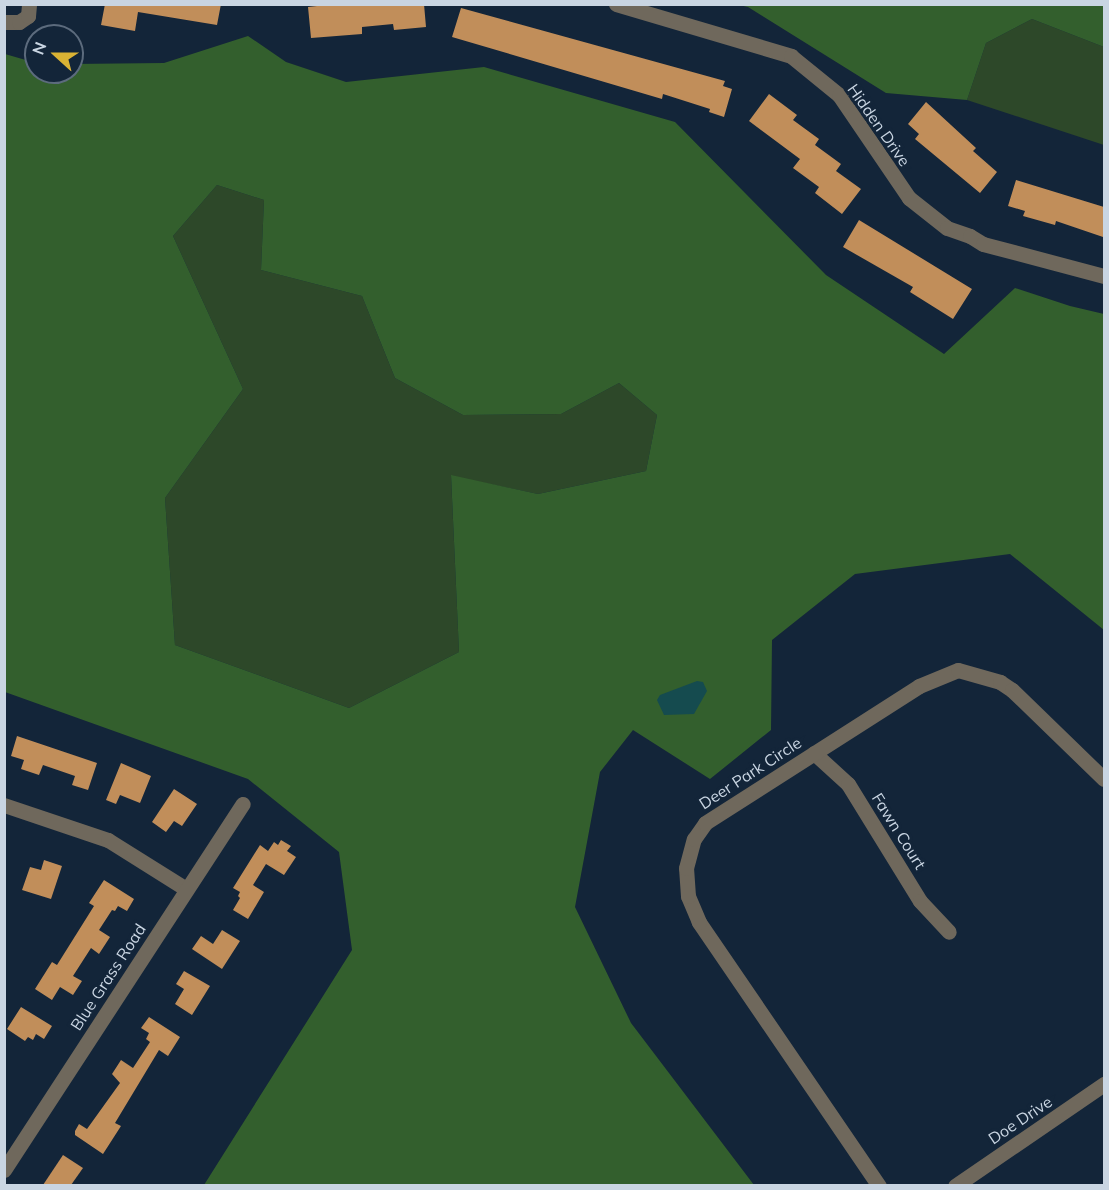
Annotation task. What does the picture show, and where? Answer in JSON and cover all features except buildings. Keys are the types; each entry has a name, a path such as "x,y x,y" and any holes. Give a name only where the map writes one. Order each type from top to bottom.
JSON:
{"street":[{"path":"4,22 19,22 28,16 28,4"},
{"name":"Hidden Drive","path":"616,4 791,56 839,95 909,198 947,228 970,236 983,244 1104,276"},
{"name":"Deer Park Circle","path":"879,1185 699,921 688,896 686,868 690,850 705,823 919,686 958,670 990,678 1012,690 1104,779"},
{"name":"Fawn Court","path":"814,753 831,766 848,784 920,901 950,932"},
{"name":"Blue Grass Road","path":"4,1170 243,804"},
{"path":"4,805 108,840 186,889"},
{"name":"Doe Drive","path":"955,1185 1104,1084"}],"shaded area":[{"path":"1032,19 1104,47 1104,145 967,100 986,43"},
{"path":"217,185 264,200 261,270 362,296 395,378 463,415 561,414 619,383 657,415 646,471 538,494 451,476 459,652 349,708 175,645 165,498 243,389 173,236"},
{"path":"697,681 703,682 707,691 694,714 664,715 657,700 660,695"}],"green space":[{"path":"739,5 1104,5 1104,47 1032,19 986,43 967,100 886,93 748,7"},
{"path":"248,36 286,62 346,82 484,67 675,122 826,275 944,354 1015,288 1070,306 1104,314 1104,630 1010,554 855,574 772,640 771,730 710,779 633,730 600,772 575,907 631,1023 754,1185 204,1185 352,950 339,852 248,779 5,692 5,54 24,60 24,84 84,84 84,64 164,63","holes":["217,185 264,200 261,270 362,296 395,378 463,415 561,414 619,383 657,415 646,471 538,494 451,475 459,652 349,708 175,645 165,498 243,389 173,236"]}]}
